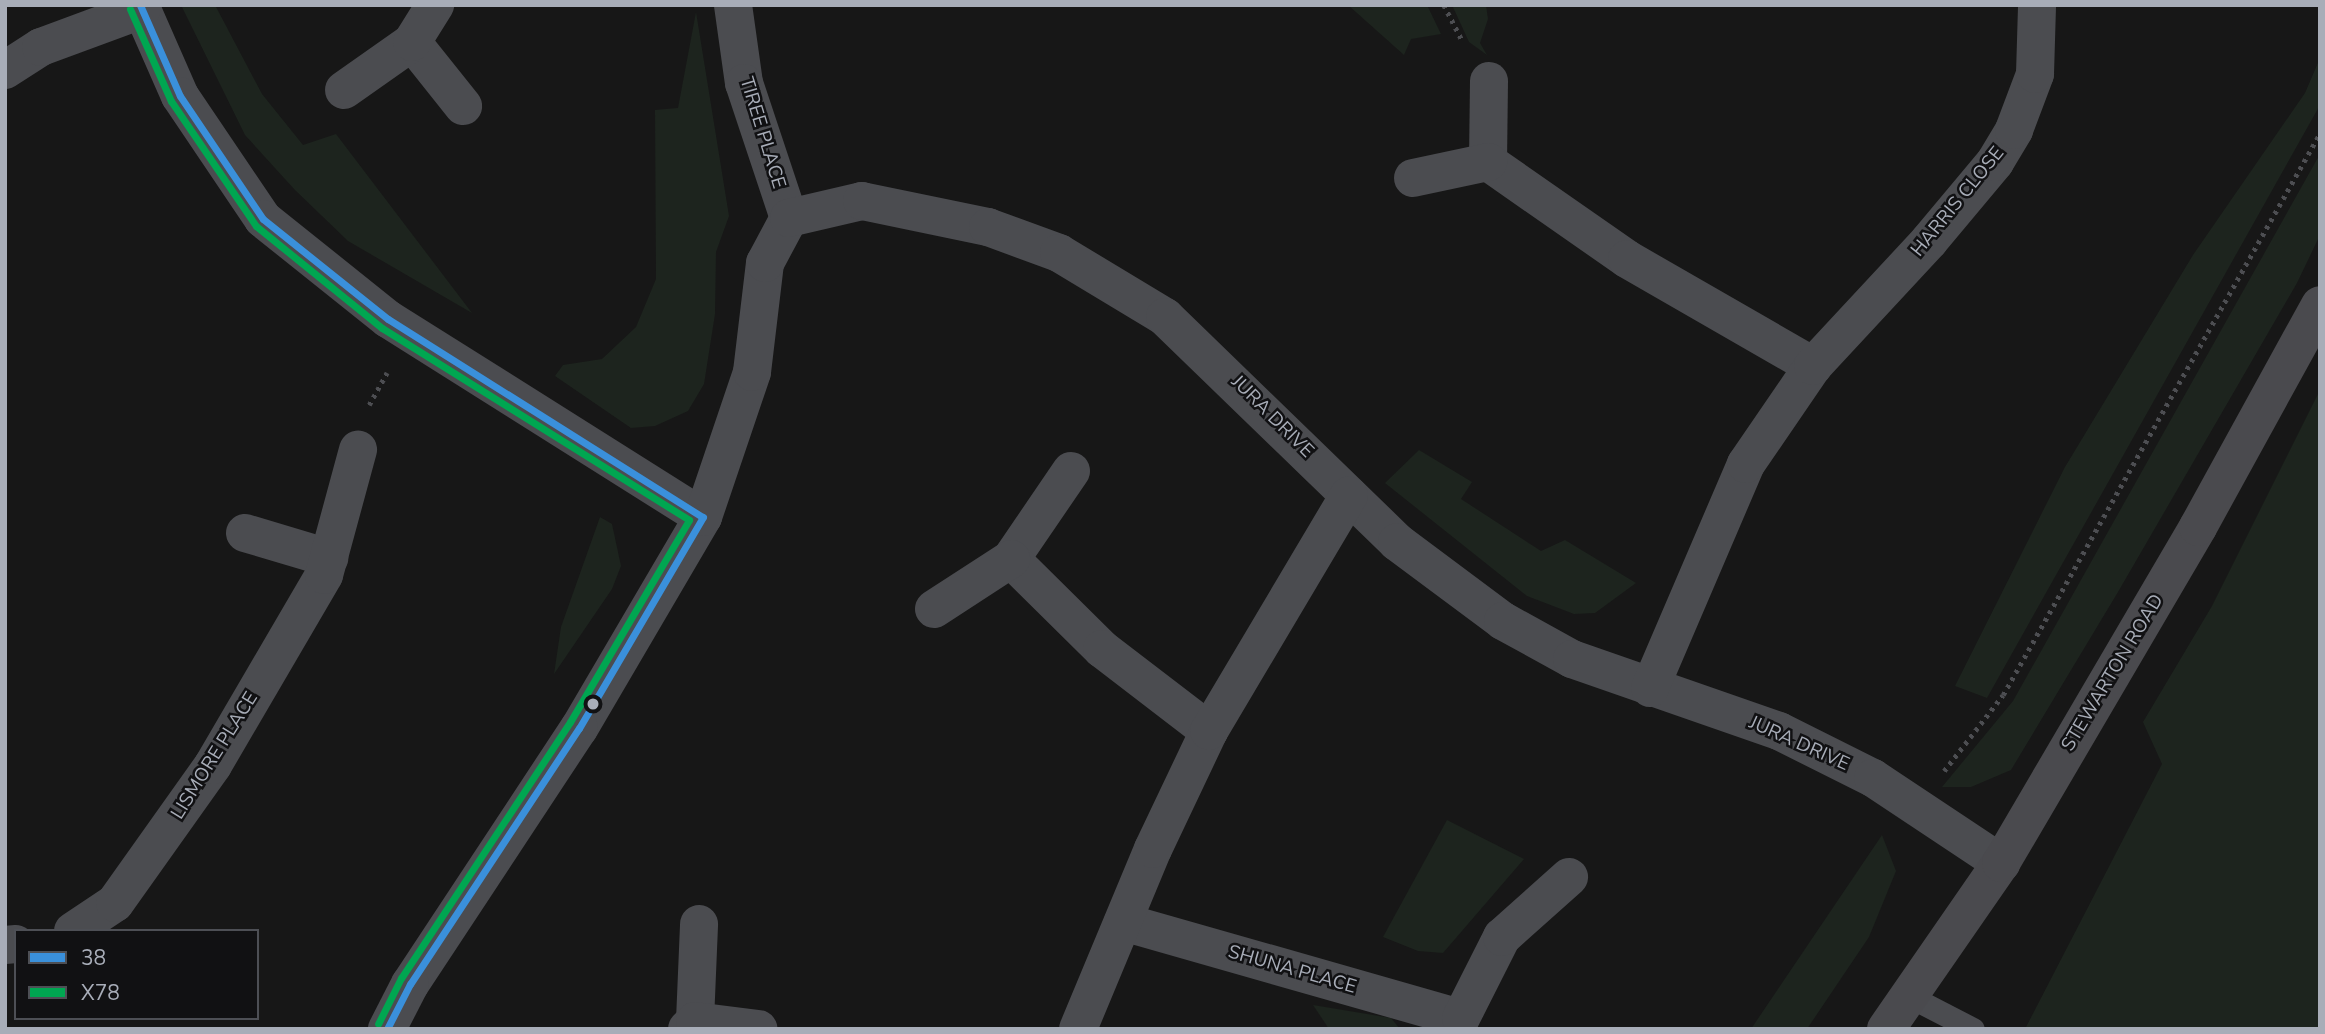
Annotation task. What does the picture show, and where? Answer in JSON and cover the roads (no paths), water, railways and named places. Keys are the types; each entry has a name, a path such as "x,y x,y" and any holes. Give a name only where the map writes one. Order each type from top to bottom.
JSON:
{"main road":[{"name":"STEWARTON ROAD","path":"1886,1029 2001,863 2198,527 2320,305"}],"street":[{"path":"344,90 412,41 435,5"},
{"name":"TIREE PLACE","path":"733,5 744,83 789,218"},
{"name":"HARRIS CLOSE","path":"1650,688 1746,464 1813,366 1994,162 2014,130 2035,74 2037,5"},
{"path":"5,70 41,47 141,8 180,96 263,219 409,332 703,517"},
{"path":"412,41 463,106"},
{"path":"1488,162 1489,81"},
{"path":"1413,178 1488,162 1627,259 1813,366"},
{"name":"JURA DRIVE","path":"789,218 862,201 988,227 1059,253 1136,297 1192,339 1397,542 1503,621 1572,659 1779,731 1917,806 2001,863"},
{"path":"387,1029 410,984 579,728 703,517 752,372 765,263 789,218"},
{"name":"LISMORE PLACE","path":"76,929 115,904 146,864 213,765 324,575 358,450"},
{"path":"934,609 1010,559 1071,471"},
{"path":"1078,1029 1209,731 1349,495"},
{"path":"245,533 329,558"},
{"path":"1010,559 1102,649 1209,731"},
{"name":"SHUNA PLACE","path":"1123,922 1459,1023 1502,937 1569,877"},
{"path":"699,924 691,1025 758,1029"}],"lane":[{"path":"1907,995 1973,1029"}]}
